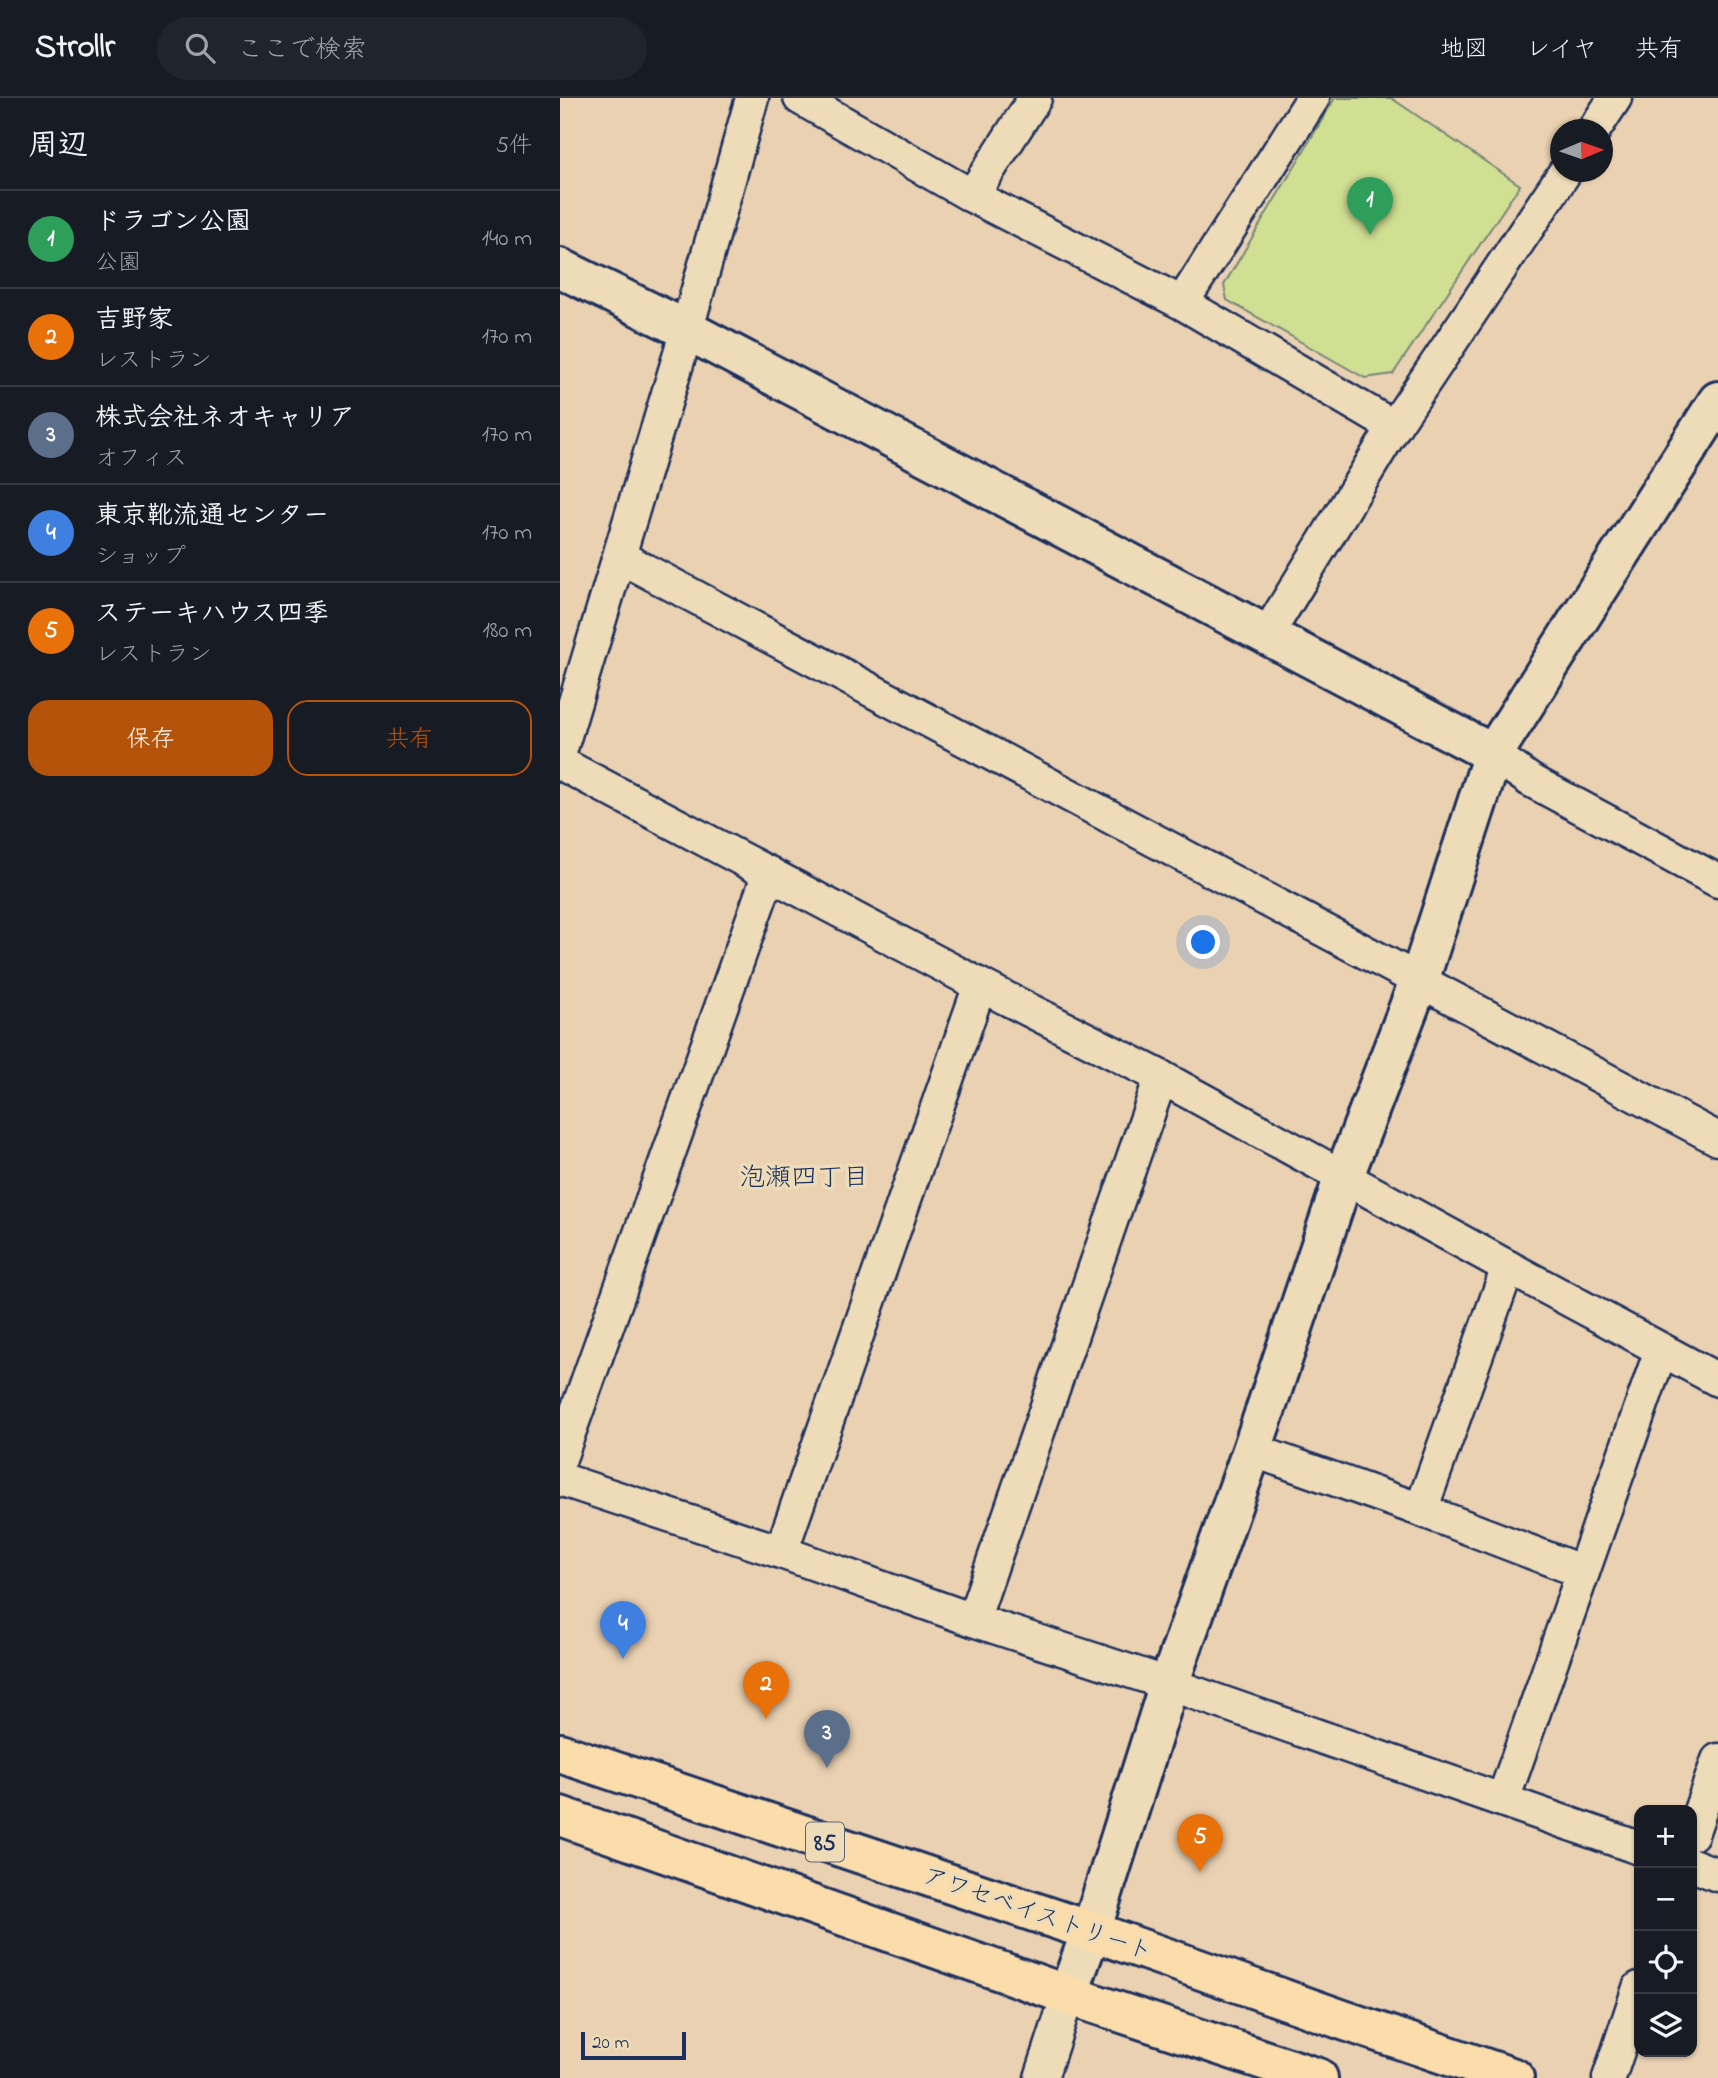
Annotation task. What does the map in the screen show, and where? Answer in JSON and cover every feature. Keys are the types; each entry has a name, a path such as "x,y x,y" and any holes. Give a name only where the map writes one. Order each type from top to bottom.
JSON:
{"main road":[{"name":"アワセベイストリート","path":"560,1753 1091,1931 1514,2078"},
{"path":"560,1816 1068,1995 1318,2078"}],"street":[{"path":"560,752 687,330 752,98"},
{"path":"800,98 972,196 1182,303 1394,427"},
{"path":"972,196 1035,98"},
{"path":"1182,303 1313,98"},
{"path":"1601,119 1615,98"},
{"path":"1267,635 1394,427 1558,182"},
{"path":"560,268 687,330 1493,754 1530,780 1718,881"},
{"path":"1041,2078 1091,1931 1169,1684 1252,1450 1344,1176 1419,981 1493,754 1718,401"},
{"path":"620,557 1718,1139"},
{"path":"560,762 980,985 1161,1077 1718,1380"},
{"path":"560,1458 769,873"},
{"path":"781,1552 980,985"},
{"path":"973,1620 1161,1077"},
{"path":"1421,1510 1508,1267"},
{"path":"1503,1800 1661,1350"},
{"path":"1252,1450 1421,1510 1583,1572"},
{"path":"560,1479 1169,1684 1634,1846"},
{"path":"1697,1820 1718,1760"},
{"path":"1697,1868 1718,1875"},
{"path":"1609,2078 1637,1994"}],"green space":[{"path":"1335,98 1391,98 1520,185 1393,374 1365,378 1227,300 1224,285"}],"place":[{"name":"ドラゴン公園","path":"1370,235"},
{"name":"東京靴流通センター","path":"623,1659"},
{"name":"吉野家","path":"766,1719"},
{"name":"株式会社ネオキャリア","path":"827,1768"},
{"name":"ステーキハウス四季","path":"1200,1872"}],"district":[{"name":"泡瀬四丁目","path":"804,1176"}]}
